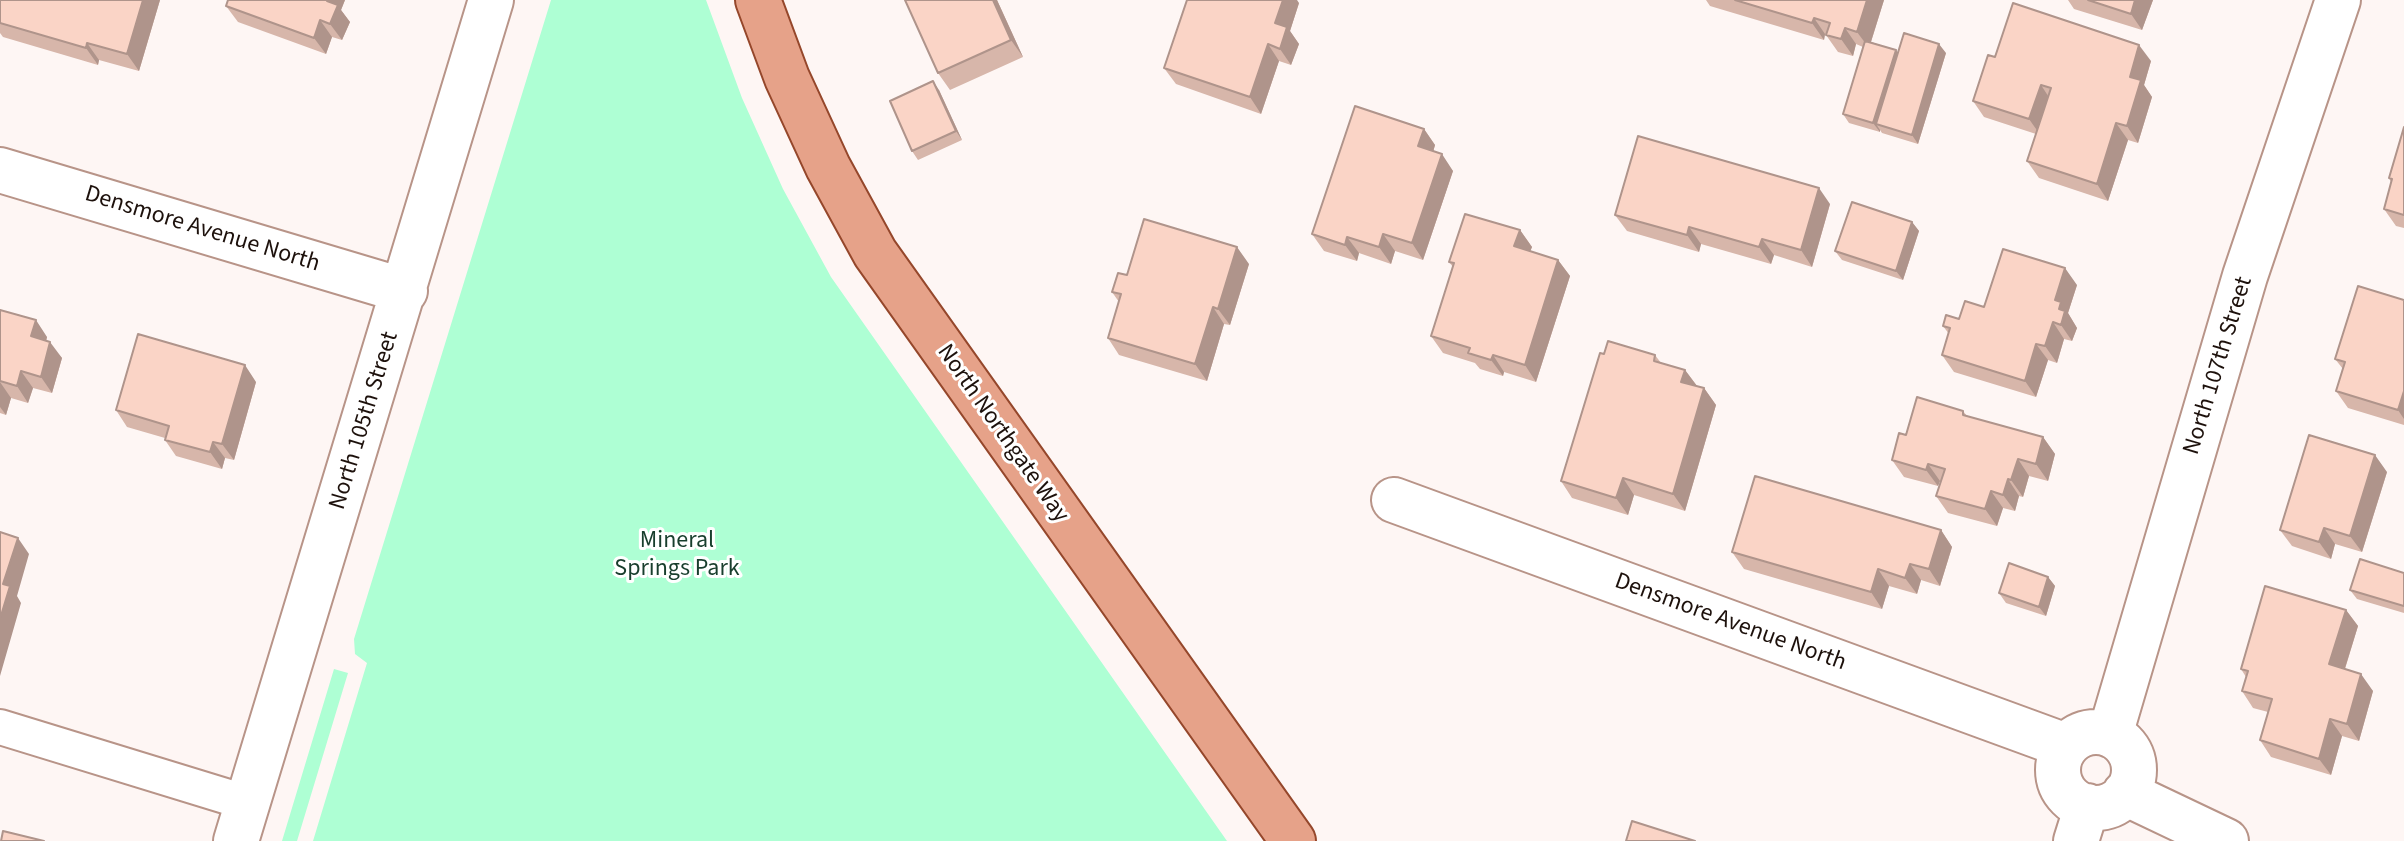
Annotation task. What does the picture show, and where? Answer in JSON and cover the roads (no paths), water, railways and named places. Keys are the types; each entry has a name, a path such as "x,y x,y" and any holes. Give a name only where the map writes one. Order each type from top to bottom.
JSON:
{"main road":[{"name":"North Northgate Way","path":"758,0 810,129 875,253 1293,841"}],"street":[{"name":"North 105th Street","path":"242,822 491,0"},
{"name":"North 107th Street","path":"2110,735 2245,276 2338,0"},
{"name":"Densmore Avenue North","path":"0,170 405,291"},
{"name":"Densmore Avenue North","path":"1394,500 2066,746"},
{"path":"2096,813 2133,778 2134,766 2132,755 2124,744 2110,735 2088,732 2066,746 2059,770 2061,783 2075,801 2096,813 2226,841"}],"lane":[{"path":"0,727 242,822"}],"park label":[{"name":"Mineral Springs Park","path":"677,556"}]}
